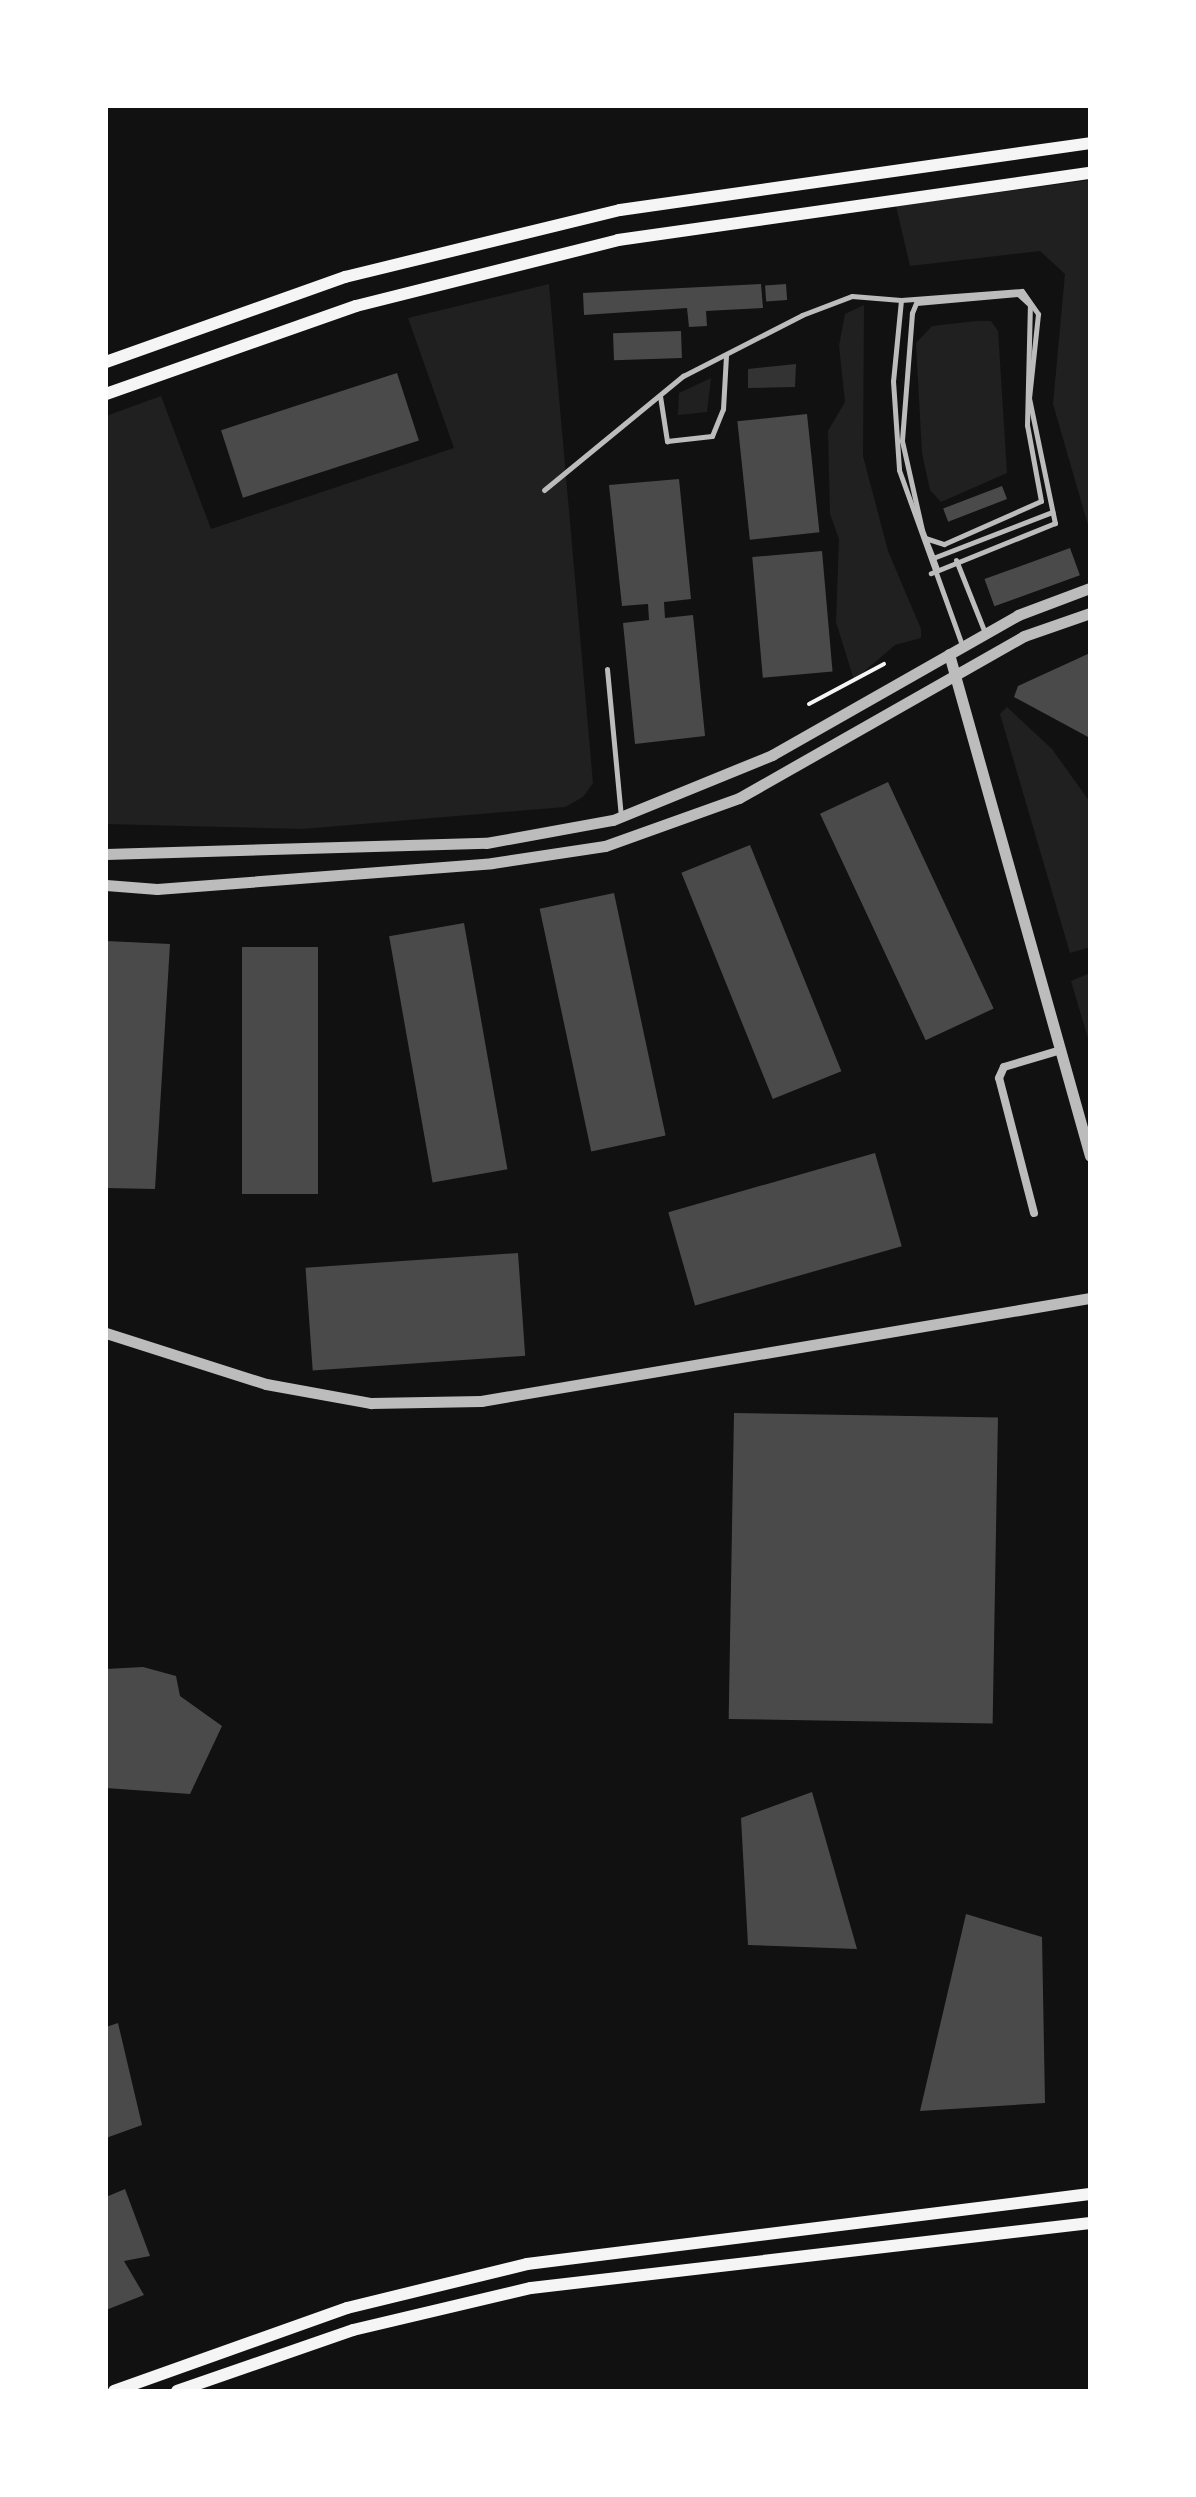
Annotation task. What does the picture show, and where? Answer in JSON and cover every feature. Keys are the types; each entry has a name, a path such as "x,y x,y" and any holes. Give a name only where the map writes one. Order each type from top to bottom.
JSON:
{"main road":[{"path":"106,362 345,277 620,210 1090,143"},
{"path":"106,394 356,306 618,240 1090,173"},
{"path":"114,2391 347,2308 527,2264 1090,2194"},
{"path":"177,2391 353,2330 501,2295 732,2261 1090,2223"}],"street":[{"path":"106,854 486,843 621,817 772,755 962,646 1090,588"},
{"path":"106,885 157,889 492,863 605,846 739,798 960,677 1024,636 1090,613"},
{"path":"949,654 960,677 1090,1156"},
{"path":"1034,1213 999,1078 1004,1067 1061,1050"},
{"path":"106,1333 266,1384 371,1403 481,1401 1090,1298"}],"lane":[{"path":"544,490 660,396 726,355 852,296 901,300 1002,290 1030,296 1038,314 1032,429 1055,523 956,560 931,573"},
{"path":"925,538 944,544 1041,501 1027,425 1030,305 1018,294 916,303 905,354 902,441 925,538 937,569"},
{"path":"901,300 895,443 931,573 962,646"},
{"path":"660,396 667,441 712,436 723,409 726,355"},
{"path":"933,558 1052,512"},
{"path":"956,560 985,634"},
{"path":"607,669 621,817"}],"path":[{"path":"809,704 884,664"}],"shaded area":[{"path":"1090,180 1090,532 1053,404 1065,274 1040,251 910,266 896,206"},
{"path":"549,284 593,783 583,797 565,807 302,829 106,824 106,416 161,396 211,529 454,448 408,318"},
{"path":"864,305 863,456 888,551 921,629 921,638 895,645 854,680 836,622 839,539 830,514 828,431 845,402 839,346 845,314"},
{"path":"991,321 998,331 1007,473 941,502 930,490 922,453 916,343 932,326"},
{"path":"796,364 795,387 748,388 748,369"},
{"path":"711,378 707,412 678,415 679,393"},
{"path":"1007,707 1052,749 1090,802 1090,947 1070,953 1000,714"},
{"path":"1090,973 1090,1045 1071,981"}],"building":[{"path":"761,284 763,308 706,311 707,326 689,327 687,308 584,315 583,293"},
{"path":"786,284 787,300 766,301 765,285"},
{"path":"681,331 682,358 614,360 613,333"},
{"path":"397,373 419,441 243,498 221,430"},
{"path":"807,414 819,532 750,540 737,421"},
{"path":"679,479 691,599 664,602 665,618 693,615 705,736 635,744 623,623 649,620 648,604 622,606 609,485"},
{"path":"1002,486 1007,499 948,522 943,509"},
{"path":"1070,548 1080,575 994,606 984,579"},
{"path":"822,551 833,672 763,678 752,557"},
{"path":"1090,653 1090,738 1014,697 1018,686"},
{"path":"888,782 994,1009 926,1040 820,814"},
{"path":"750,845 841,1071 773,1099 681,873"},
{"path":"614,893 666,1136 591,1151 540,909"},
{"path":"464,923 507,1169 433,1182 389,936"},
{"path":"106,941 170,944 155,1189 106,1188"},
{"path":"242,947 318,947 318,1194 242,1194"},
{"path":"875,1153 902,1246 695,1306 668,1212"},
{"path":"518,1253 525,1356 313,1371 306,1268"},
{"path":"734,1413 998,1418 993,1724 729,1719"},
{"path":"143,1667 176,1676 180,1696 222,1726 190,1794 106,1788 106,1669"},
{"path":"812,1792 857,1949 748,1945 741,1818"},
{"path":"966,1914 1042,1937 1045,2103 920,2111"},
{"path":"118,2023 142,2125 106,2138 106,2027"},
{"path":"125,2189 150,2256 124,2261 144,2295 106,2310 106,2197"}]}
